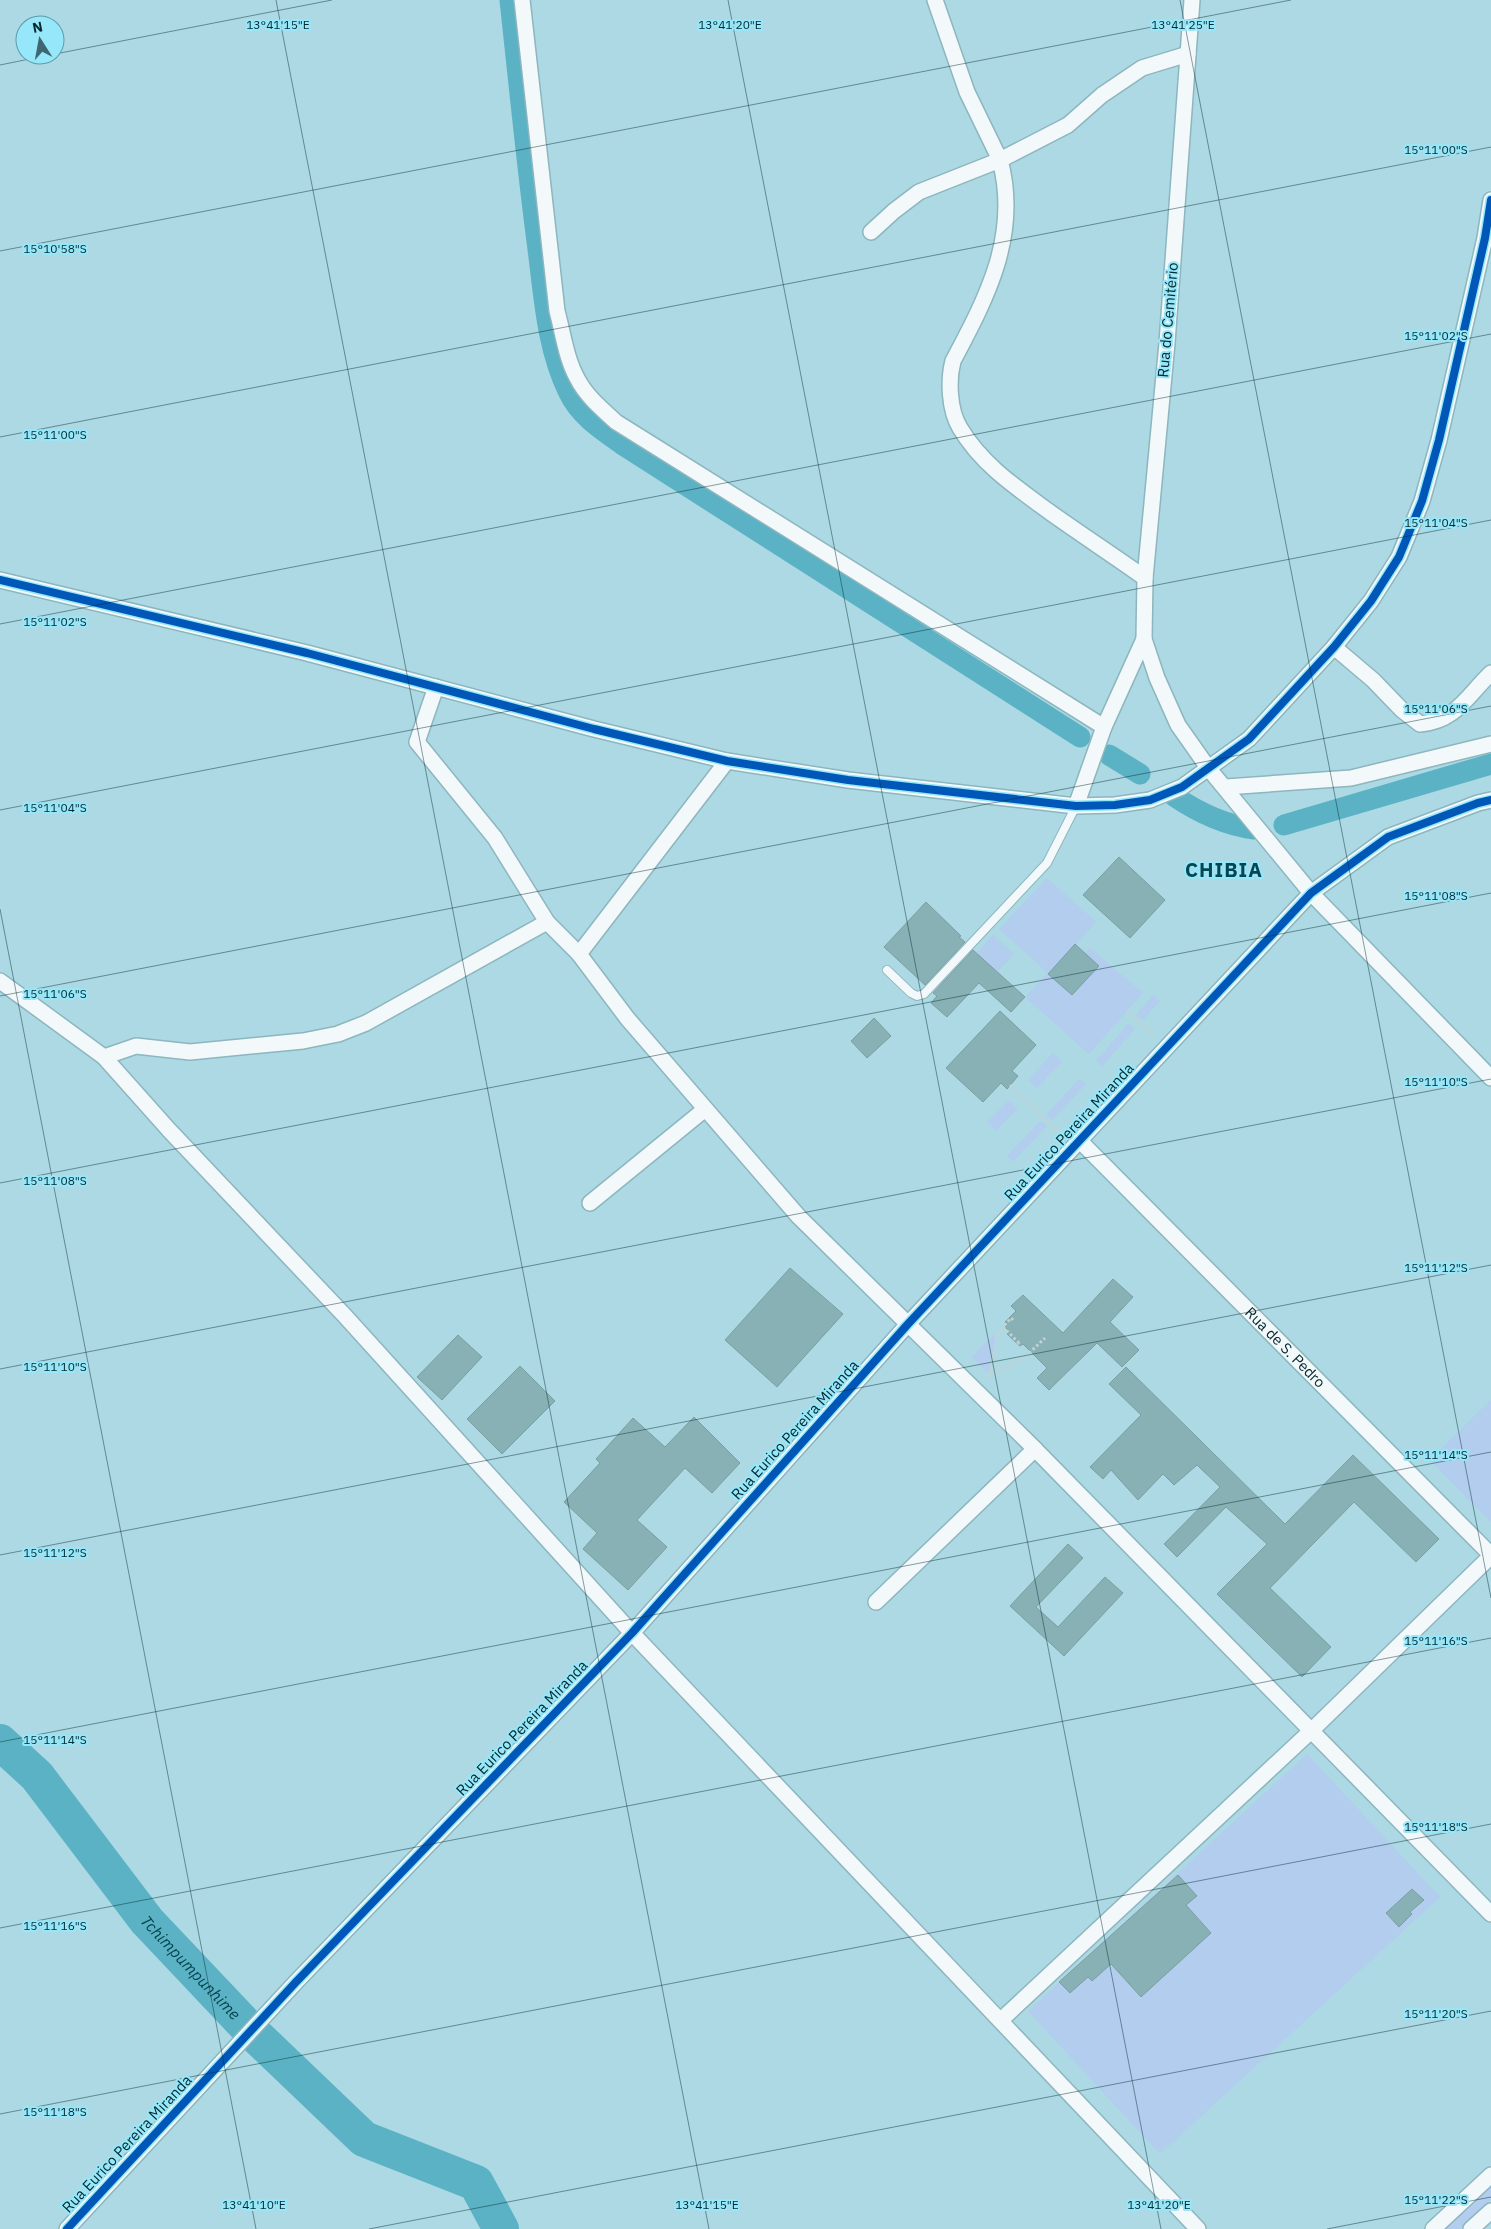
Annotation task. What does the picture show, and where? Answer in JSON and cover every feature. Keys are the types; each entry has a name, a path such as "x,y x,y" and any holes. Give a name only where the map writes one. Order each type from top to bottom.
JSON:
{"street":[{"path":"522,0 557,311 569,360 578,380 593,401 616,422 1104,727"},
{"path":"935,0 967,92 1000,160 1007,198 996,272 953,361 951,370 952,404 958,426 972,446 1002,478 1145,578"},
{"name":"Rua do Cemitério","path":"1144,639 1145,578 1166,344 1192,0"},
{"path":"871,232 919,192 1000,160 1068,126 1102,95 1142,68 1188,54"},
{"path":"0,580 288,648 594,729 727,761 848,780 1076,806 1115,805 1150,800 1182,787 1249,739 1334,647 1371,601 1399,557 1422,501 1439,440 1488,238 1491,200"},
{"path":"1076,806 1104,727 1144,639"},
{"path":"1144,639 1157,678 1178,725 1209,769 1226,787 1311,893 1491,1078"},
{"path":"1334,647 1373,680 1402,710 1420,724 1443,719 1462,704 1491,673"},
{"path":"436,687 417,742 496,838 547,922 579,954 627,1018 704,1110 828,1247 1036,1449 1491,1914"},
{"path":"1226,787 1351,778 1491,744"},
{"path":"579,954 727,761"},
{"name":"Rua Eurico Pereira Miranda","path":"67,2229 296,1982 632,1633 908,1324 1311,893 1388,838 1478,803 1491,800"},
{"path":"104,1057 136,1046 190,1052 303,1041 338,1034 366,1023 547,922"},
{"path":"0,981 104,1057 169,1130 345,1316 632,1633 1198,2229"},
{"path":"590,1204 704,1110"},
{"name":"Rua de S. Pedro","path":"1077,1144 1491,1555"},
{"path":"876,1602 1036,1449"},
{"path":"1000,2020 1311,1731 1491,1555"},
{"path":"1433,2229 1491,2175"},
{"path":"1471,2229 1491,2211"}],"lane":[{"path":"887,970 911,993 917,996 924,994 1047,862 1076,806"}],"path":[{"path":"1127,1011 1167,1048"},
{"path":"1010,1085 1077,1144"},
{"path":"990,1375 998,1336 1011,1318 1013,1320"},
{"path":"1003,1328 1019,1343 1020,1341"},
{"path":"975,1390 990,1375 1025,1357 1044,1338"}],"shaded area":[{"path":"1047,878 1096,922 1049,974 1072,995 1099,966 1085,953 1090,948 1143,993 1089,1054 1025,997 1048,973 999,929"},
{"path":"993,935 1014,954 997,972 977,953"},
{"path":"1153,995 1160,1001 1143,1020 1136,1015"},
{"path":"1129,1023 1135,1029 1102,1066 1096,1061"},
{"path":"1053,1053 1062,1062 1037,1088 1028,1080"},
{"path":"1079,1079 1086,1084 1052,1120 1046,1115"},
{"path":"1009,1100 1018,1109 996,1131 987,1122"},
{"path":"1040,1121 1047,1126 1013,1162 1007,1156"},
{"path":"994,1334 995,1342 988,1373 972,1357"},
{"path":"1491,1400 1491,1522 1430,1460"},
{"path":"1307,1754 1440,1897 1160,2154 1028,2011"},
{"path":"1491,2186 1491,2200 1459,2229 1444,2229"}],"building":[{"path":"1119,857 1165,900 1130,938 1083,895"},
{"path":"926,902 965,942 925,985 884,947"},
{"path":"1075,944 1099,966 1072,995 1048,974"},
{"path":"973,950 1025,997 1011,1012 979,983 947,1017 931,1003 937,996 933,993"},
{"path":"1000,1011 1036,1045 1012,1071 1018,1076 1007,1089 1001,1083 983,1102 946,1068"},
{"path":"874,1018 891,1036 867,1058 851,1041"},
{"path":"790,1268 843,1314 777,1387 725,1340"},
{"path":"1113,1279 1133,1297 1110,1322 1139,1350 1122,1367 1097,1343 1049,1390 1037,1378 1047,1368 1023,1344 1020,1346 1007,1334 1009,1331 1005,1327 1007,1325 1005,1322 1016,1311 1011,1306 1023,1295 1063,1333"},
{"path":"458,1335 482,1357 442,1400 417,1377"},
{"path":"520,1366 555,1401 502,1454 467,1419"},
{"path":"1126,1367 1285,1524 1353,1455 1439,1539 1416,1562 1354,1502 1270,1588 1331,1647 1302,1677 1217,1594 1267,1544 1226,1507 1177,1557 1164,1544 1220,1487 1197,1465 1174,1485 1163,1474 1138,1500 1111,1470 1103,1479 1090,1467 1141,1415 1109,1384"},
{"path":"694,1417 740,1463 712,1493 685,1468 637,1520 667,1547 628,1590 583,1549 597,1533 564,1502 600,1463 596,1459 633,1418 665,1447"},
{"path":"1068,1544 1083,1558 1036,1607 1058,1627 1105,1577 1123,1593 1064,1656 1010,1606"},
{"path":"1178,1875 1197,1896 1186,1905 1211,1933 1141,1997 1111,1964 1092,1981 1088,1977 1070,1993 1059,1982"},
{"path":"1412,1889 1424,1900 1410,1912 1412,1914 1399,1927 1386,1913"}],"waterway":[{"path":"510,0 542,285 556,359 574,402 586,417 626,447 1080,737"},
{"path":"1109,755 1140,774"},
{"path":"1284,825 1491,764"},
{"path":"1174,796 1212,817 1233,825 1254,829"},
{"name":"Tchimpumpunhime","path":"0,1742 37,1776 147,1921 251,2031 364,2139 476,2183 501,2229"}],"cycle path":[{"path":"0,580 307,653 594,729 727,761 848,780 1076,806 1115,805 1150,800 1182,787 1249,739 1334,647 1371,601 1399,557 1422,501 1439,440 1485,238 1491,200"},
{"path":"67,2229 296,1982 632,1633 908,1324 1311,893 1388,837 1478,803 1491,800"}],"district":[{"name":"CHIBIA","path":"1224,870"}]}
